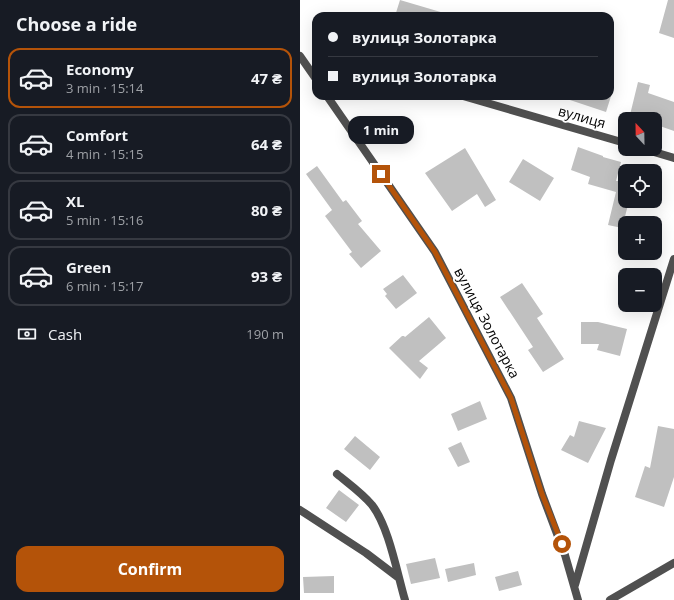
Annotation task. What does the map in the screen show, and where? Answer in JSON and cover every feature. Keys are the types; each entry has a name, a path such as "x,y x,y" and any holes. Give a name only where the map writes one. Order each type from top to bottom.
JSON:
{"street":[{"path":"300,56 312,73"},
{"name":"вулиця Золотарка","path":"330,100 435,252 511,398 542,494 562,544 578,600"},
{"name":"вулиця","path":"477,100 618,141"},
{"path":"662,154 674,158"},
{"name":"вулиця Золотарка","path":"575,586 606,475 674,259"},
{"path":"337,474 366,498 375,510 386,532 405,600"},
{"path":"300,510 366,553 399,578"},
{"path":"610,600 674,563"}],"building":[{"path":"400,0 441,12 396,12"},
{"path":"668,0 674,0 674,38 659,33"},
{"path":"638,82 650,85 648,93 674,102 674,131 662,127 662,112 631,112"},
{"path":"570,100 610,100 606,112"},
{"path":"578,147 603,157 621,162 620,164 618,164 616,181 618,181 618,208 627,208 625,216 618,216 618,227 608,225 616,192 588,184 590,177 571,170"},
{"path":"465,148 496,200 485,207 477,194 452,211 425,173"},
{"path":"523,159 554,178 540,201 509,182"},
{"path":"317,166 343,202 346,200 362,221 358,224 381,251 361,268 349,254 352,252 325,216 332,210 306,174"},
{"path":"403,275 417,293 396,309 385,296 387,294 383,289"},
{"path":"522,283 543,314 537,318 564,359 543,372 528,350 533,347 500,297"},
{"path":"429,317 446,338 419,361 428,368 420,379 389,348 402,336 405,337"},
{"path":"581,322 598,322 627,329 620,356 597,350 599,344 581,344"},
{"path":"480,401 487,419 458,431 451,414"},
{"path":"579,421 606,428 588,463 561,450 570,435 574,437"},
{"path":"658,426 674,429 674,477 664,507 635,497 645,466 650,468"},
{"path":"355,436 380,457 370,470 344,449"},
{"path":"461,442 470,462 458,467 448,448"},
{"path":"339,490 359,505 346,522 326,508"},
{"path":"435,558 440,578 411,584 406,564"},
{"path":"474,563 476,575 448,582 445,569"},
{"path":"518,571 522,585 499,591 495,577"},
{"path":"334,576 334,593 304,593 303,577"}],"route":[{"path":"381,174 435,252 511,398 552,523 562,544"}]}
